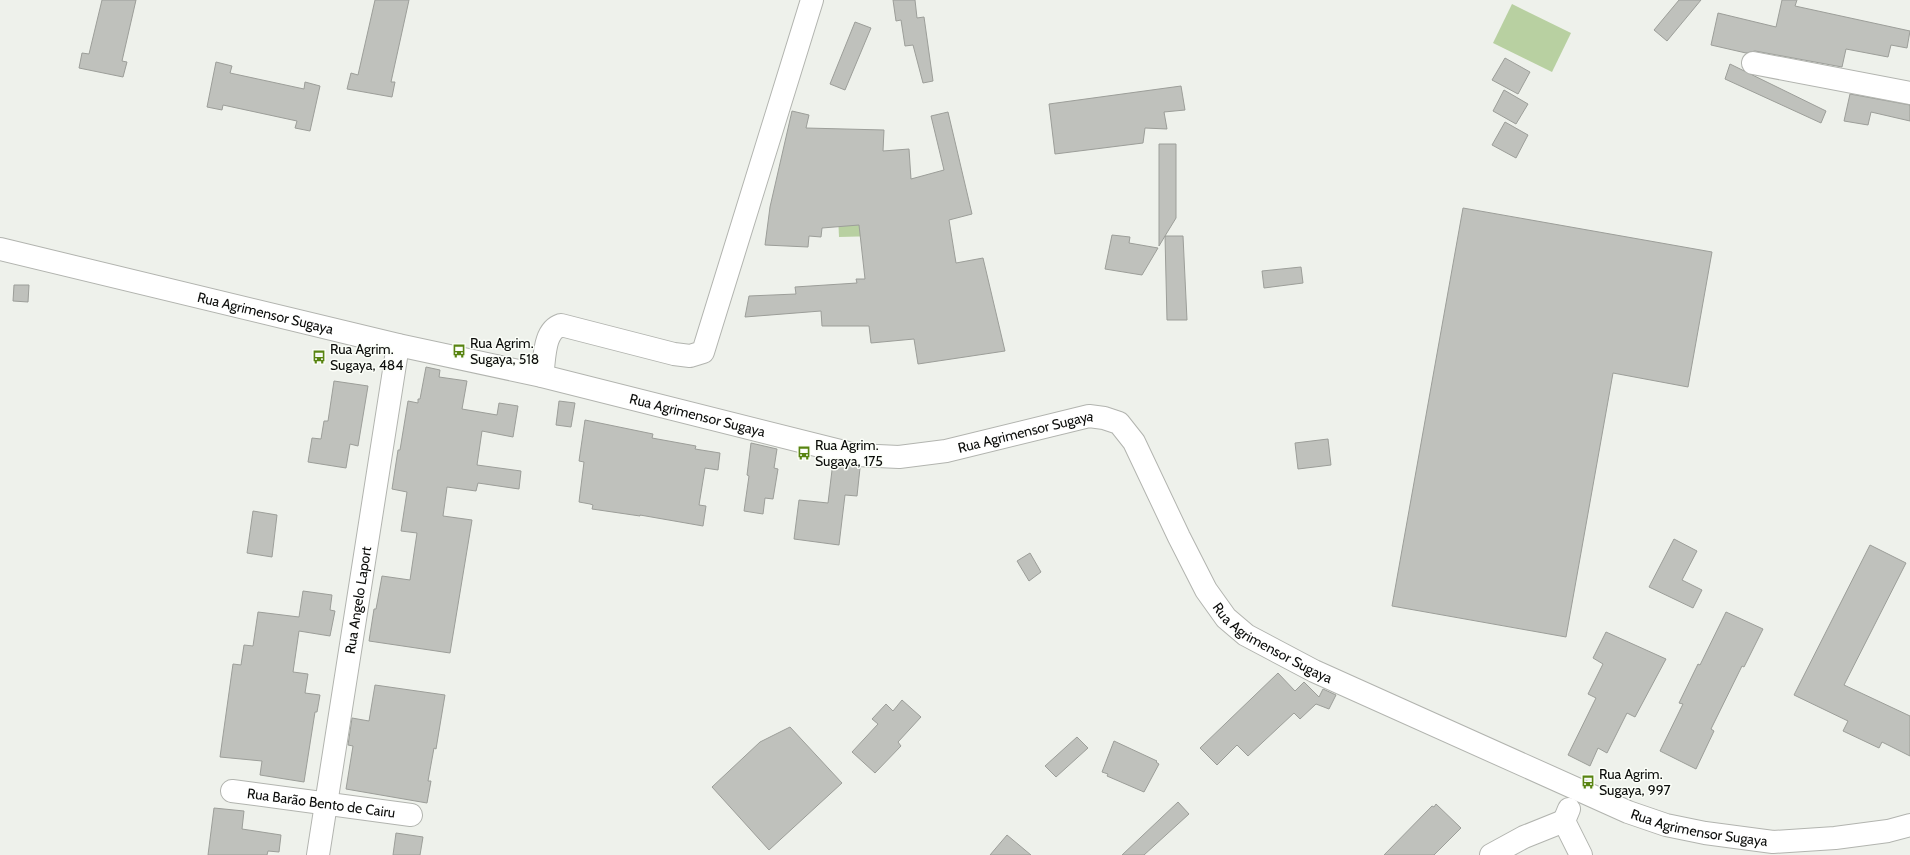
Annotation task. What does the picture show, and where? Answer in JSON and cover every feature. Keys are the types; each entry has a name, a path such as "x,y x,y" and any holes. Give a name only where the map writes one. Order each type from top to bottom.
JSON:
{"main road":[{"path":"542,376 548,335 554,328 561,325 674,354 690,356 703,352 812,0"},
{"path":"1753,63 1910,93"},
{"name":"Rua Agrimensor Sugaya","path":"0,249 398,345 542,376 856,456 899,457 946,451 1089,416 1111,420 1119,423 1134,442 1206,590 1226,618 1246,635 1272,650 1571,805 1628,812 1666,825 1705,834 1773,842 1835,838 1888,831 1910,825"},
{"name":"Rua Angelo Laport","path":"318,855 398,345"},
{"name":"Rua Barão Bento de Cairu","path":"232,791 411,815"},
{"path":"1491,855 1524,837 1571,805 1581,855"}],"green space":[{"path":"1512,4 1571,33 1552,72 1493,43"},
{"path":"877,213 878,236 839,237 838,215"}],"building":[{"path":"102,0 136,0 122,61 127,62 123,77 79,68 82,53 89,54"},
{"path":"375,0 409,0 391,82 395,82 392,97 347,89 351,73 358,75"},
{"path":"893,0 915,0 917,18 924,17 933,81 923,83 913,45 905,46 901,20 896,21"},
{"path":"1679,0 1701,0 1667,41 1654,30"},
{"path":"1782,0 1797,0 1795,6 1910,31 1907,48 1891,45 1888,57 1846,49 1842,67 1755,51 1746,53 1711,45 1718,13 1776,27"},
{"path":"855,22 871,28 845,90 830,84"},
{"path":"1505,58 1530,72 1518,94 1492,80"},
{"path":"216,62 232,66 230,73 304,89 305,82 320,86 310,131 295,128 297,121 223,105 222,110 207,107"},
{"path":"1730,64 1826,111 1821,123 1725,79"},
{"path":"1181,86 1185,110 1164,112 1167,129 1145,128 1143,143 1055,154 1049,104"},
{"path":"1504,90 1528,104 1516,124 1493,111"},
{"path":"1850,94 1910,105 1910,121 1871,112 1868,125 1844,121"},
{"path":"792,111 809,115 806,128 884,130 883,151 909,149 911,179 944,170 931,116 948,112 972,214 949,220 956,263 983,258 1005,351 918,364 914,339 871,343 869,326 822,326 821,311 745,317 749,296 796,294 795,287 857,283 856,279 865,279 859,225 822,228 821,237 809,236 808,247 765,245 770,207"},
{"path":"1505,122 1528,135 1516,158 1492,145"},
{"path":"1159,144 1176,144 1176,218 1159,246"},
{"path":"1463,208 1712,252 1688,387 1613,373 1566,637 1392,606"},
{"path":"1112,235 1130,237 1129,243 1158,248 1142,275 1105,269"},
{"path":"1165,236 1183,236 1187,320 1167,320"},
{"path":"1301,267 1303,283 1264,288 1262,271"},
{"path":"14,285 29,285 28,302 13,301"},
{"path":"426,367 440,370 439,377 467,381 462,409 497,415 499,403 518,406 513,437 482,431 477,465 521,471 519,489 478,483 476,491 447,487 443,516 472,520 450,653 369,641 374,609 376,609 382,576 410,580 417,533 401,531 407,492 392,489 408,401 418,403"},
{"path":"334,381 368,386 358,446 350,444 346,468 308,462 312,438 321,439 324,421 328,421"},
{"path":"559,401 575,403 571,427 556,425"},
{"path":"585,420 653,434 652,438 696,446 695,449 720,453 718,470 705,468 699,505 706,506 703,526 640,515 592,509 593,505 579,502 584,462 579,461"},
{"path":"1328,439 1331,465 1298,469 1295,443"},
{"path":"751,443 777,449 774,468 778,469 773,499 765,498 763,514 744,511 749,476 747,475"},
{"path":"833,462 860,468 857,496 845,495 839,545 794,539 799,500 828,503"},
{"path":"253,511 277,515 272,557 247,553"},
{"path":"1674,539 1697,551 1682,580 1702,590 1693,608 1649,587"},
{"path":"1870,545 1906,563 1844,685 1910,716 1910,756 1882,742 1879,748 1843,731 1848,721 1794,695"},
{"path":"1030,553 1041,572 1029,581 1017,561"},
{"path":"303,591 332,595 330,610 335,611 330,636 299,631 293,672 308,674 305,693 320,695 317,712 315,712 304,782 260,775 262,761 220,757 233,664 241,665 244,645 253,646 258,612 299,617"},
{"path":"1726,612 1763,629 1744,667 1742,666 1711,729 1714,731 1696,769 1660,751 1683,704 1679,703 1698,664 1700,665"},
{"path":"1606,632 1666,659 1635,717 1627,713 1607,753 1598,748 1590,766 1568,755 1596,698 1588,694 1603,664 1593,658"},
{"path":"1278,673 1295,691 1304,682 1319,697 1323,689 1336,695 1329,709 1316,704 1300,719 1294,713 1248,756 1237,745 1217,765 1200,748"},
{"path":"375,685 445,695 436,749 434,748 428,781 431,781 427,803 346,789 353,746 348,745 352,718 369,721"},
{"path":"902,700 921,717 898,742 901,746 875,773 852,752 878,724 872,719 886,704 893,711"},
{"path":"790,727 842,783 769,850 712,787 760,742"},
{"path":"1077,737 1088,748 1056,777 1045,766"},
{"path":"1114,741 1157,761 1156,762 1159,764 1144,792 1107,776 1108,774 1102,772"},
{"path":"1178,802 1189,814 1144,855 1122,855"},
{"path":"1436,804 1461,828 1434,855 1384,855 1432,806 1434,807"},
{"path":"214,808 244,811 242,829 281,835 279,852 268,851 267,855 208,855"},
{"path":"396,833 423,837 420,855 393,855"},
{"path":"1007,835 1031,855 990,855"}],"place":[{"name":"Rua Agrim. Sugaya, 518","path":"459,351"},
{"name":"Rua Agrim. Sugaya, 484","path":"319,357"},
{"name":"Rua Agrim. Sugaya, 175","path":"804,453"},
{"name":"Rua Agrim. Sugaya, 997","path":"1588,782"}]}
